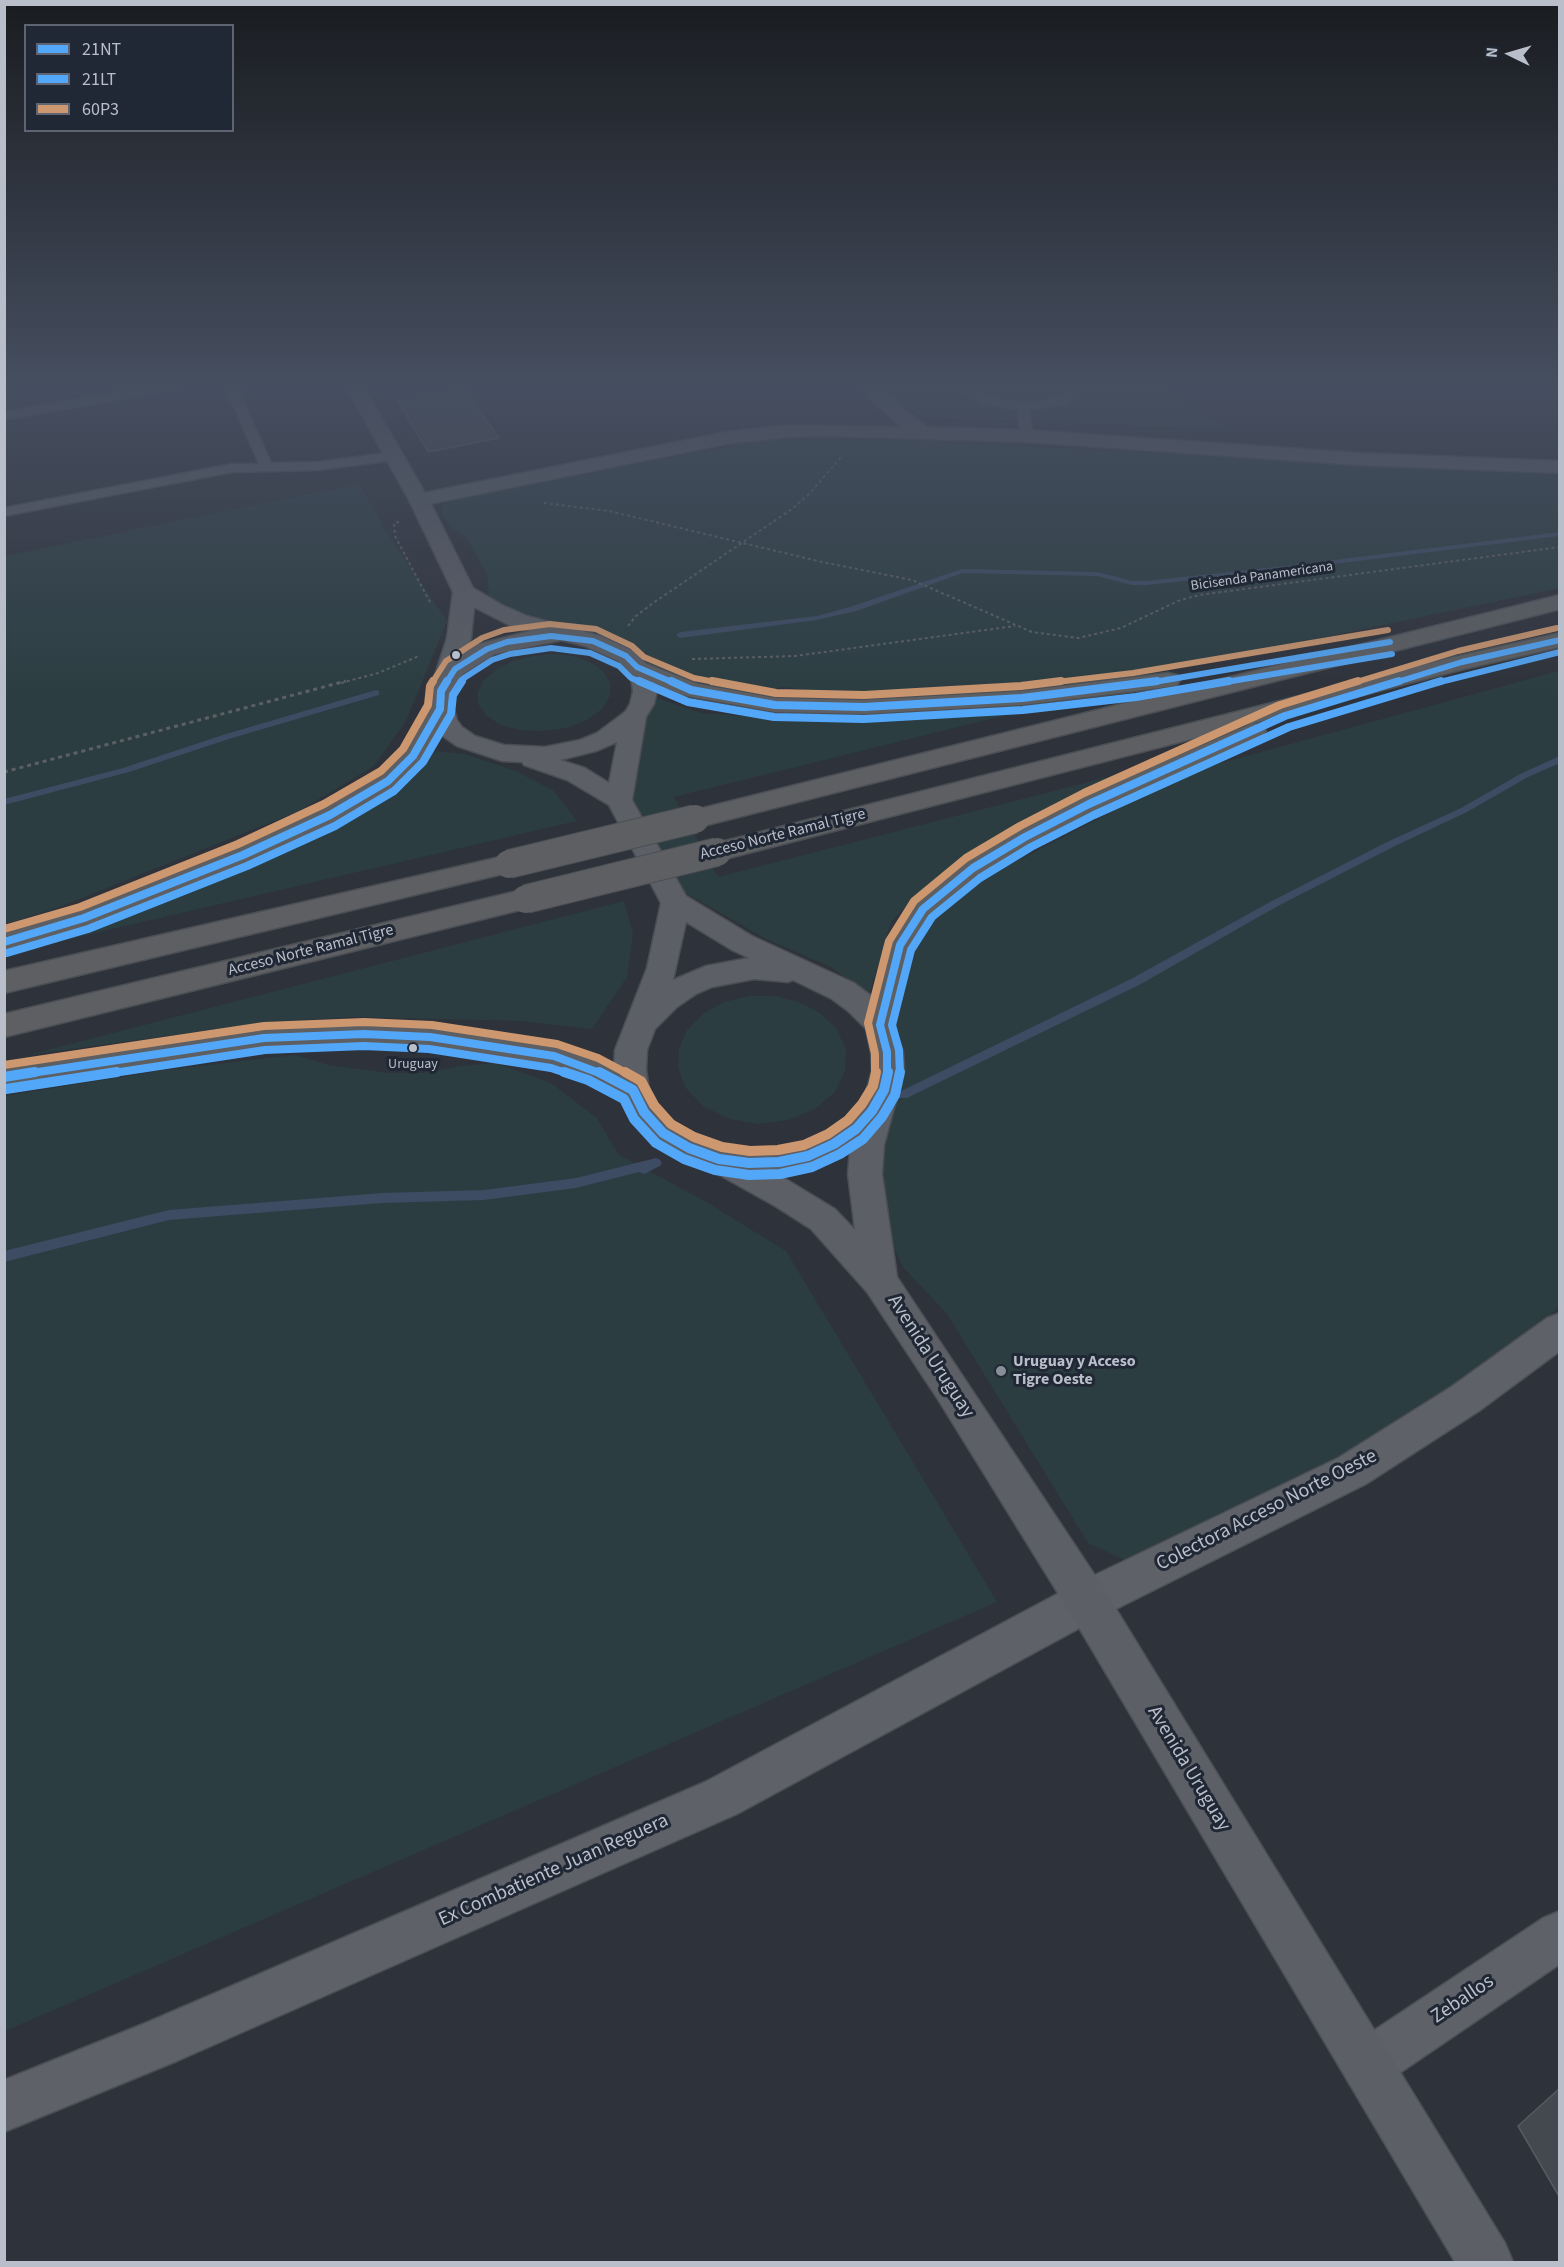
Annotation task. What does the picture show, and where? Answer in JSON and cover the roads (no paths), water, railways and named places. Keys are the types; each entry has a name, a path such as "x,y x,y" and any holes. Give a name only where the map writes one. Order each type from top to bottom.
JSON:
{"highway":[{"path":"4,982 695,819 1401,640 1560,602"},
{"path":"637,667 691,690 725,697 776,705 864,708 1022,698 1135,686 1401,640"},
{"name":"Acceso Norte Ramal Tigre","path":"4,1026 717,852 1462,662 1560,640"},
{"path":"880,1025 900,945 923,909 973,868 1025,837 1089,804 1285,716 1462,662"},
{"path":"4,942 84,918 243,855 330,815 388,781 413,756 440,709"},
{"path":"4,1077 264,1038 364,1034 430,1037 554,1056 593,1069 633,1089"}],"main road":[{"path":"414,491 465,592 494,610 519,621 611,647 626,656 637,667 643,678 645,691 642,704 634,717 614,733 587,746 545,755 502,753 466,741 453,732 445,721 439,700 459,638 465,592"},
{"path":"445,682 455,669 487,649 529,638 572,637"},
{"path":"619,800 634,717"},
{"path":"523,755 576,774 619,800 675,903"},
{"name":"Avenida Uruguay","path":"880,1281 865,1174 867,1144 888,1071 887,1052 880,1025 859,1003 824,981 742,943 675,903 662,968 632,1050 630,1070 633,1089 644,1112 663,1132 689,1148 719,1159 787,1196 823,1219 880,1281 1087,1601 1486,2262"},
{"name":"Avenida Uruguay","path":"638,1031 650,1014 666,999 685,986 714,975 754,968 779,969 824,981"},
{"name":"Avenida Uruguay","path":"719,1159 748,1163 779,1162 808,1156 834,1144 856,1129 872,1111 884,1090"}],"street":[{"path":"419,500 465,491"},
{"name":"Colectora Acceso Norte Oeste","path":"1087,1601 1352,1471 1465,1399 1560,1329"},
{"name":"Ex Combatiente Juan Reguera","path":"4,2106 180,2034 721,1798 1087,1601"},
{"name":"Zeballos","path":"1367,2065 1560,1935"}],"lane":[{"path":"4,512 114,491"}],"waterway":[{"path":"680,635 817,618 853,609 962,571 1097,574 1132,583 1146,583 1560,534"},
{"path":"4,802 126,770 229,736 376,693"},
{"path":"903,1095 1135,982 1274,904 1391,844 1464,810 1525,775 1560,759"},
{"path":"4,1257 169,1215 382,1198 484,1195 576,1183 656,1163 644,1169"}],"place":[{"name":"Uruguay","path":"413,1048"},
{"name":"Uruguay y Acceso Tigre Oeste","path":"1001,1371"}]}
